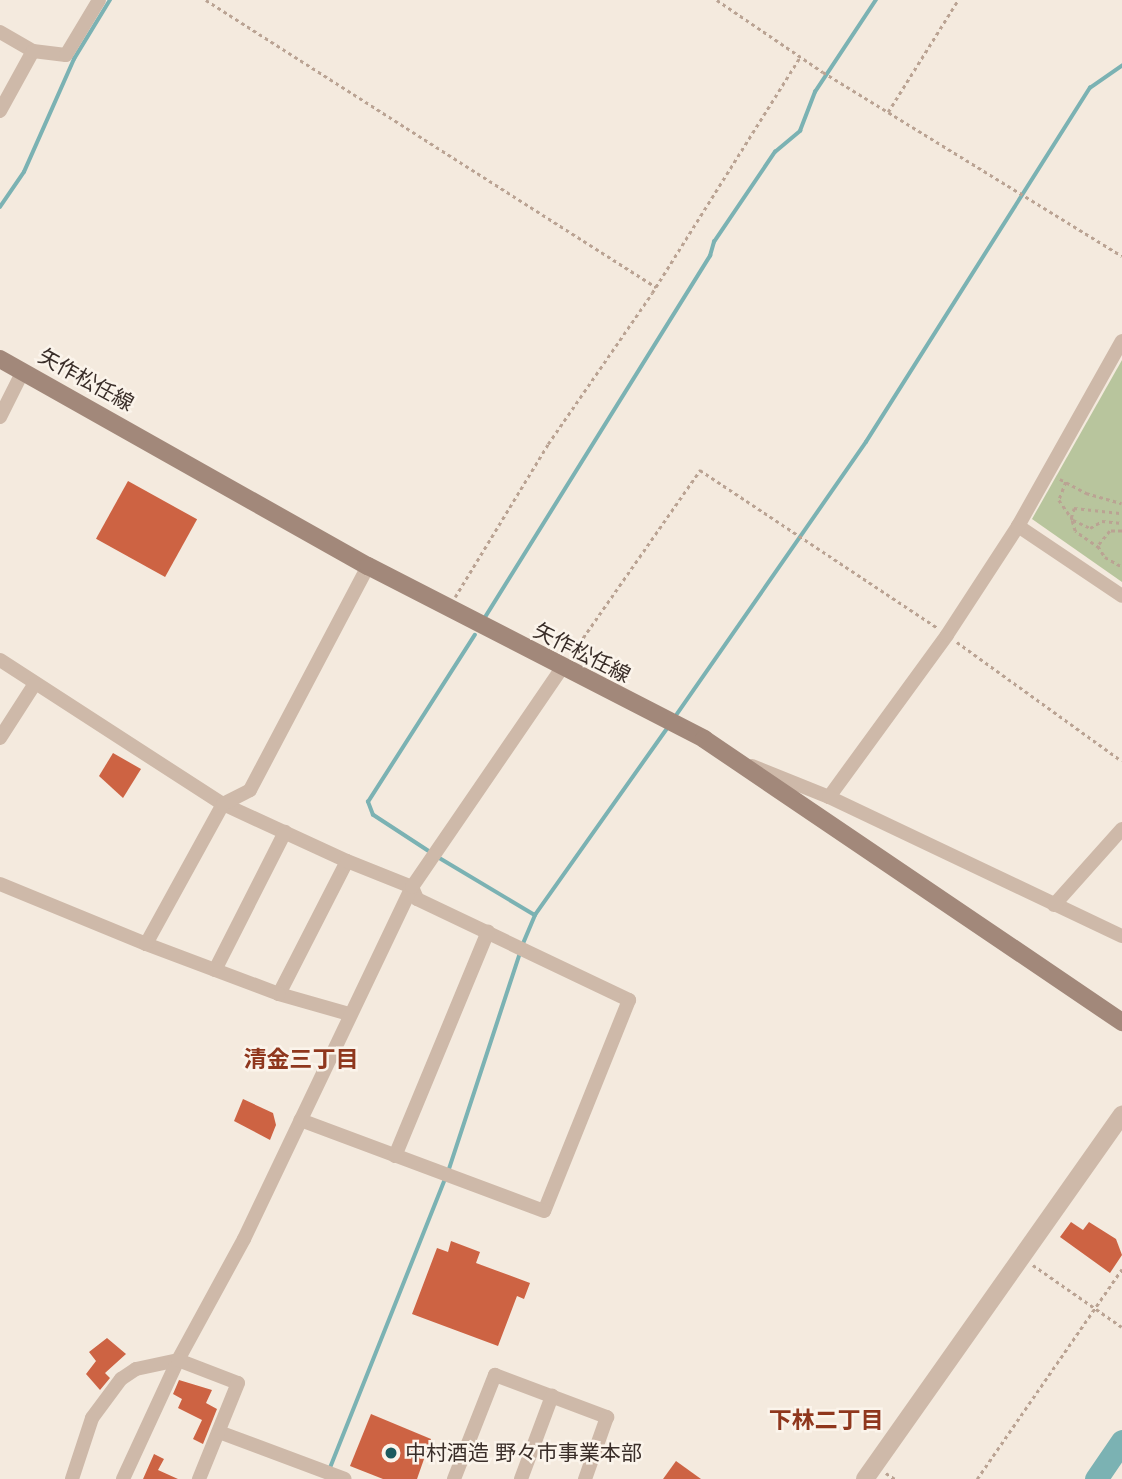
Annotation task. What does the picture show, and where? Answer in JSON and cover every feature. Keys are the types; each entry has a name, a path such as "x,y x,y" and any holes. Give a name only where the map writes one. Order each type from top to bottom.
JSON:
{"main road":[{"name":"矢作松任線","path":"0,359 368,566 742,762 1122,1022"}],"street":[{"path":"0,32 33,51 66,55 99,0"},
{"path":"0,111 33,51"},
{"path":"829,797 947,635 1018,526 1122,341"},
{"path":"0,417 23,371"},
{"path":"1018,526 1122,596"},
{"path":"146,944 223,804 250,790 368,566"},
{"path":"0,660 34,685 223,804 347,861 416,881"},
{"path":"123,1479 178,1360 300,1120 349,1014 416,881 561,669"},
{"path":"0,738 34,685"},
{"path":"742,762 829,797 1122,936"},
{"path":"1054,905 1122,829"},
{"path":"215,970 285,832"},
{"path":"279,994 347,861"},
{"path":"300,1120 544,1211 629,1000 417,900 416,881"},
{"path":"0,884 146,944 279,994 349,1014"},
{"path":"395,1156 488,932"},
{"path":"865,1479 1122,1115"},
{"path":"72,1479 92,1418 121,1379 136,1369 178,1360 239,1383 199,1479"},
{"path":"454,1479 495,1375 607,1417 585,1479"},
{"path":"521,1479 552,1396"},
{"path":"219,1432 340,1477"}],"path":[{"path":"206,0 656,287"},
{"path":"717,0 830,77 1122,256"},
{"path":"888,112 958,0"},
{"path":"448,609 548,444 656,287 800,57"},
{"path":"561,669 699,470 947,635 1122,761"},
{"path":"1060,479 1122,503"},
{"path":"1066,482 1059,500 1071,518 1075,531 1122,567"},
{"path":"1071,518 1078,506 1120,513"},
{"path":"1071,518 1090,528 1102,521 1122,523"},
{"path":"1099,548 1099,541 1110,531 1122,530"},
{"path":"1021,1257 1122,1327"},
{"path":"977,1479 1122,1269"}],"green space":[{"path":"1122,360 1122,582 1032,519"}],"building":[{"path":"128,481 197,519 165,577 96,539"},
{"path":"113,753 141,769 123,798 99,776"},
{"path":"243,1099 273,1113 276,1125 270,1140 234,1121"},
{"path":"1071,1222 1083,1230 1089,1222 1116,1239 1122,1255 1110,1273 1060,1237"},
{"path":"451,1241 480,1252 476,1263 530,1283 524,1299 517,1296 498,1346 412,1314 437,1248 448,1252"},
{"path":"107,1338 126,1354 105,1373 110,1378 100,1390 86,1374 96,1361 89,1352"},
{"path":"179,1380 212,1390 206,1403 217,1409 203,1444 193,1439 202,1420 178,1408 182,1399 173,1394"},
{"name":"中村酒造 野々市事業本部","path":"371,1414 431,1439 417,1479 383,1479 350,1466"},
{"path":"154,1454 164,1459 158,1470 178,1479 143,1479"},
{"path":"676,1461 701,1479 663,1479"}],"waterway":[{"path":"0,207 24,172 74,59 110,0"},
{"path":"484,619 710,256 714,242 775,152 800,131 815,92 876,0"},
{"path":"677,714 866,442 1090,88 1122,66"},
{"path":"431,853 373,815 368,802 475,635"},
{"path":"522,946 535,915 666,730"},
{"path":"438,857 535,915"},
{"path":"448,1172 520,953"},
{"path":"330,1468 445,1179"},
{"path":"1096,1479 1122,1441"}],"place":[{"name":"中村酒造 野々市事業本部","path":"391,1453"}],"district":[{"name":"清金三丁目","path":"301,1059"},
{"name":"下林二丁目","path":"826,1420"}]}
